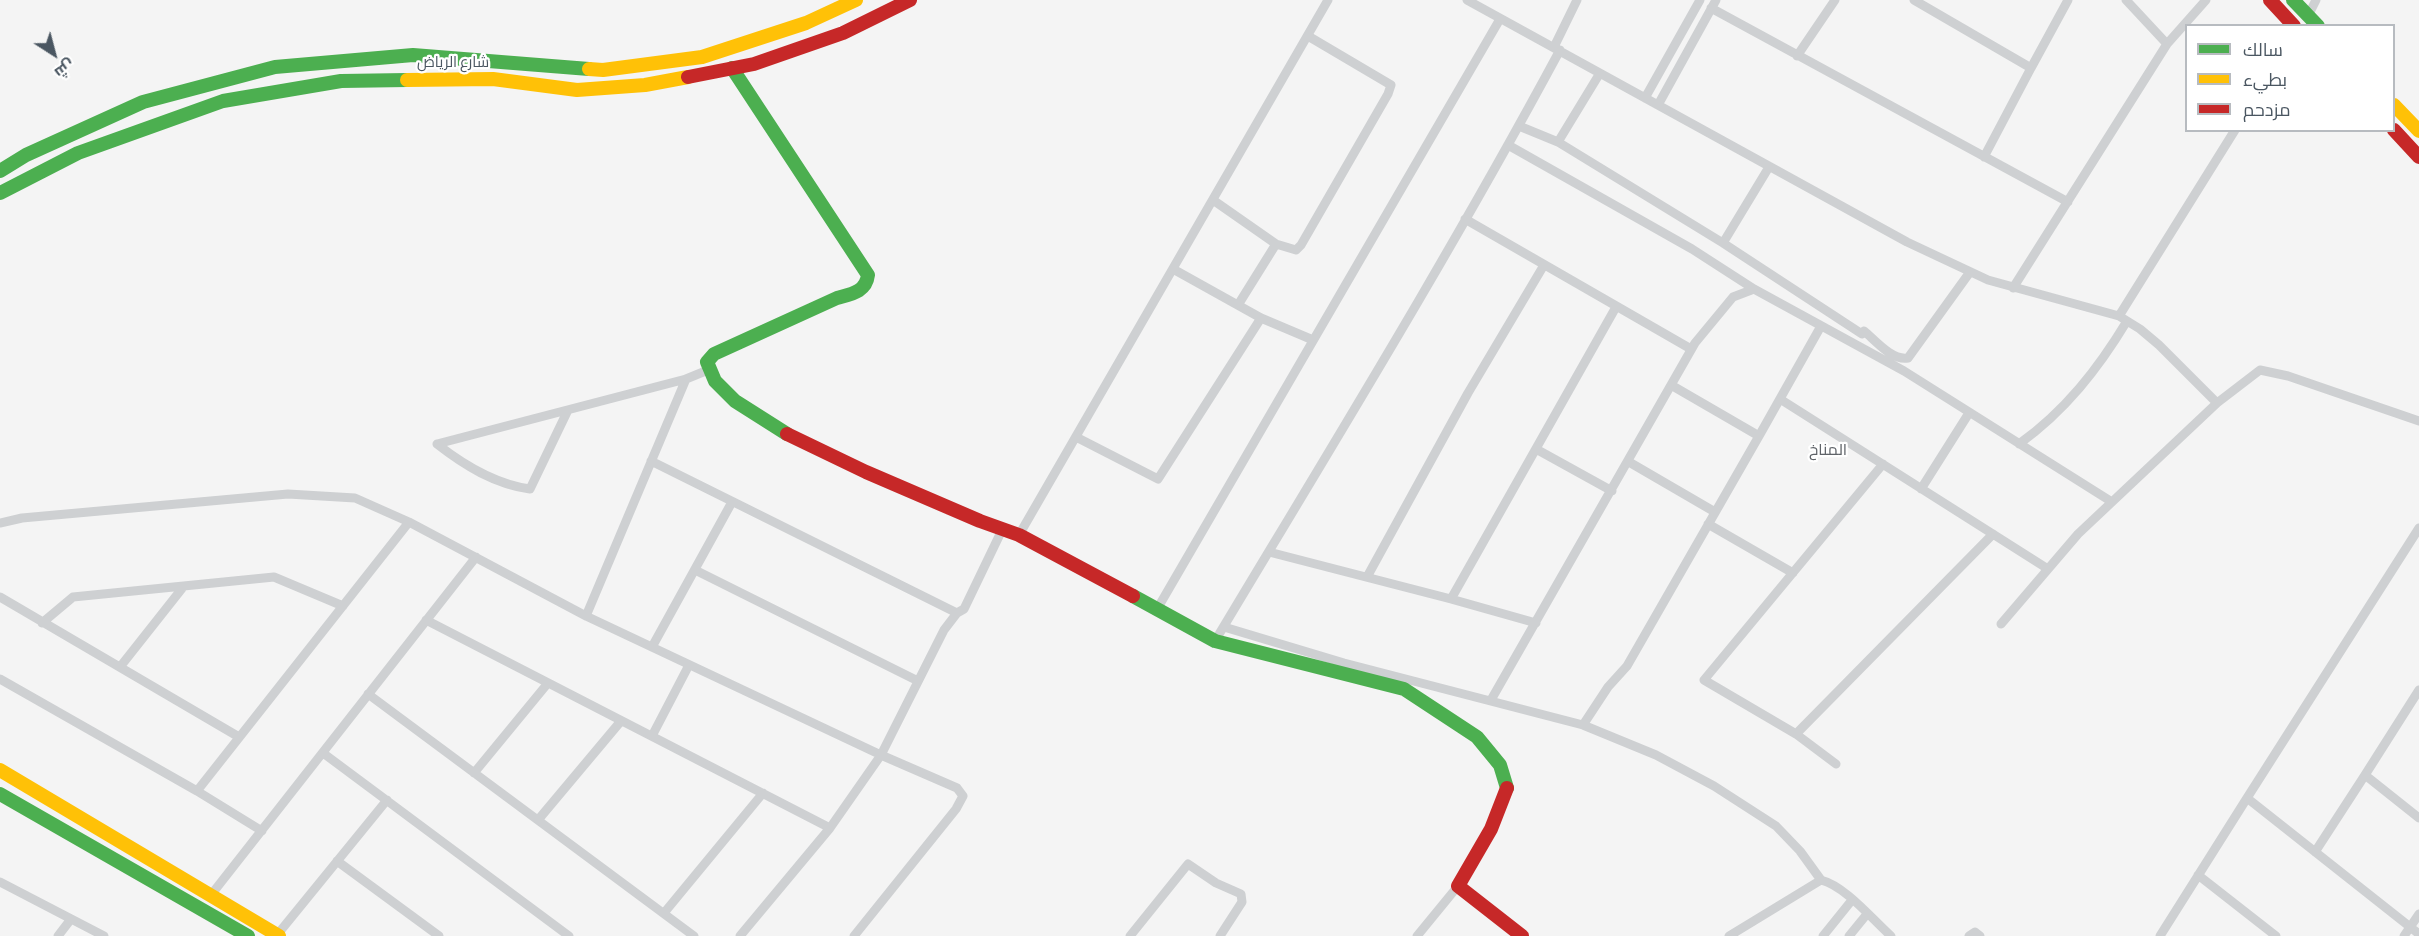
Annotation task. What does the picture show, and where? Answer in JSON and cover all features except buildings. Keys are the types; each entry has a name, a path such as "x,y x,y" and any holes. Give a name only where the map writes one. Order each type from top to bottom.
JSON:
{"street":[{"name":"شارع الرياض","path":"0,171 26,155 143,102 275,67 413,55 603,70 702,57 806,23 856,0"},
{"name":"شارع الرياض","path":"0,193 78,153 223,101 341,81 493,80 577,90 645,85 754,64 843,33 910,0"},
{"path":"1019,535 1328,0"},
{"path":"1467,0 1907,242 1970,272 2013,288 2123,318 2159,345 2217,403"},
{"path":"1215,642 1509,145 1557,49 1577,0"},
{"path":"1645,98 1700,0"},
{"path":"1797,56 1835,0"},
{"path":"1914,0 2031,68"},
{"path":"1984,157 2068,0"},
{"path":"2126,0 2167,44"},
{"path":"2013,288 2167,44 2206,0"},
{"path":"2270,0 2292,24"},
{"path":"2293,0 2313,21"},
{"path":"2313,21 2316,0"},
{"path":"1658,105 1714,4 1797,56 2068,202"},
{"path":"1156,611 1500,19"},
{"path":"1213,200 1276,244 1296,250 1388,94 1391,85 1308,36"},
{"path":"732,68 868,275 868,281 866,286 856,292 837,298 714,354 707,362 708,370 728,395 759,418 833,458 1002,530 1019,535 1215,642 1404,689 1477,737 1500,765 1507,787 1491,830 1458,886 1417,936"},
{"path":"1558,142 1600,73"},
{"path":"2395,106 2419,131"},
{"path":"1519,126 1558,142 1723,243 1862,334 1864,330 1891,354 1902,359 1908,358 1970,272"},
{"path":"2395,131 2419,157"},
{"path":"2019,444 2037,432 2074,396 2101,364 2123,318 2234,132"},
{"path":"1509,145 1692,249 1754,289 1904,371 2112,502"},
{"path":"1723,243 1769,167"},
{"path":"1466,219 1691,350"},
{"path":"1238,305 1276,244"},
{"path":"1367,577 1468,393 1544,265"},
{"path":"1173,269 1262,318 1313,340"},
{"path":"1491,700 1691,350 1732,297 1754,289"},
{"path":"1451,599 1616,307"},
{"path":"1076,437 1158,479 1262,318"},
{"path":"1582,725 1608,687 1627,666 1821,326"},
{"path":"568,410 530,489 510,486 464,465 437,444 459,438 568,410 686,380 708,370"},
{"path":"2001,624 2078,534 2217,403 2260,370 2288,376 2419,421"},
{"path":"586,616 686,380"},
{"path":"1671,385 1759,436"},
{"path":"1780,399 2048,569"},
{"path":"1921,489 1969,413"},
{"path":"1536,449 1612,491"},
{"path":"651,461 957,613"},
{"path":"1629,462 1715,512"},
{"path":"1836,764 1796,734 1704,680 1883,464"},
{"path":"0,523 22,518 288,495 355,498 409,522 586,616 881,755 957,788 963,796 956,809 854,936"},
{"path":"652,647 732,502"},
{"path":"197,791 409,522"},
{"path":"1708,524 1793,573"},
{"path":"2160,936 2419,528"},
{"path":"740,936 830,828 881,755 944,630 957,613 964,609 1002,530"},
{"path":"1796,734 1993,534"},
{"path":"1269,552 1536,623"},
{"path":"211,895 476,557"},
{"path":"695,570 918,681"},
{"path":"42,622 73,597 274,577 343,606"},
{"path":"120,668 184,586"},
{"path":"0,597 239,737"},
{"path":"426,620 830,828"},
{"path":"1224,627 1344,663 1582,725 1656,755 1714,786 1776,826 1800,851 1821,880"},
{"path":"652,736 689,665"},
{"path":"0,679 197,791 262,831"},
{"path":"474,773 548,683"},
{"path":"2315,852 2365,775 2416,703 2419,690"},
{"path":"368,694 694,936"},
{"path":"538,820 621,721"},
{"path":"323,753 570,936"},
{"path":"0,770 278,935 387,800"},
{"path":"2365,775 2419,818"},
{"path":"664,913 763,793"},
{"path":"0,794 248,936"},
{"path":"2247,798 2419,934"},
{"path":"338,861 439,936"},
{"path":"1130,936 1188,864 1216,883 1240,894 1242,902 1220,936"},
{"path":"2198,875 2265,933 2276,936"},
{"path":"1729,936 1821,880 1831,882 1891,936"},
{"path":"0,882 104,936"},
{"path":"1458,886 1522,936"},
{"path":"1823,936 1852,900"},
{"path":"1849,936 1867,914"},
{"path":"2404,936 2419,914"},
{"path":"58,936 71,919"},
{"path":"1969,936 1975,932 1980,936"}],"traffic: fast":[{"path":"2293,0 2316,24"},
{"path":"0,171 26,155 143,102 275,67 413,55 589,69"},
{"path":"732,68 868,275 861,289 714,354 707,362 715,381 735,401 787,434"},
{"path":"0,193 78,153 223,101 341,81 407,80"},
{"path":"1133,596 1215,641 1404,689 1477,737 1500,765 1507,788"},
{"path":"0,794 248,936"}],"traffic: slow":[{"path":"589,69 603,70 702,57 806,23 856,0"},
{"path":"407,80 493,79 577,90 645,85 688,77"},
{"path":"2395,106 2419,131"},
{"path":"0,770 279,936"}],"traffic: jam":[{"path":"688,77 754,64 843,33 910,0"},
{"path":"2270,0 2292,24"},
{"path":"2395,131 2419,157"},
{"path":"787,434 866,472 980,521 1019,535 1133,596"},
{"path":"1507,788 1491,829 1458,886 1522,936"}],"district":[{"name":"المناخ","path":"1828,451"}]}
